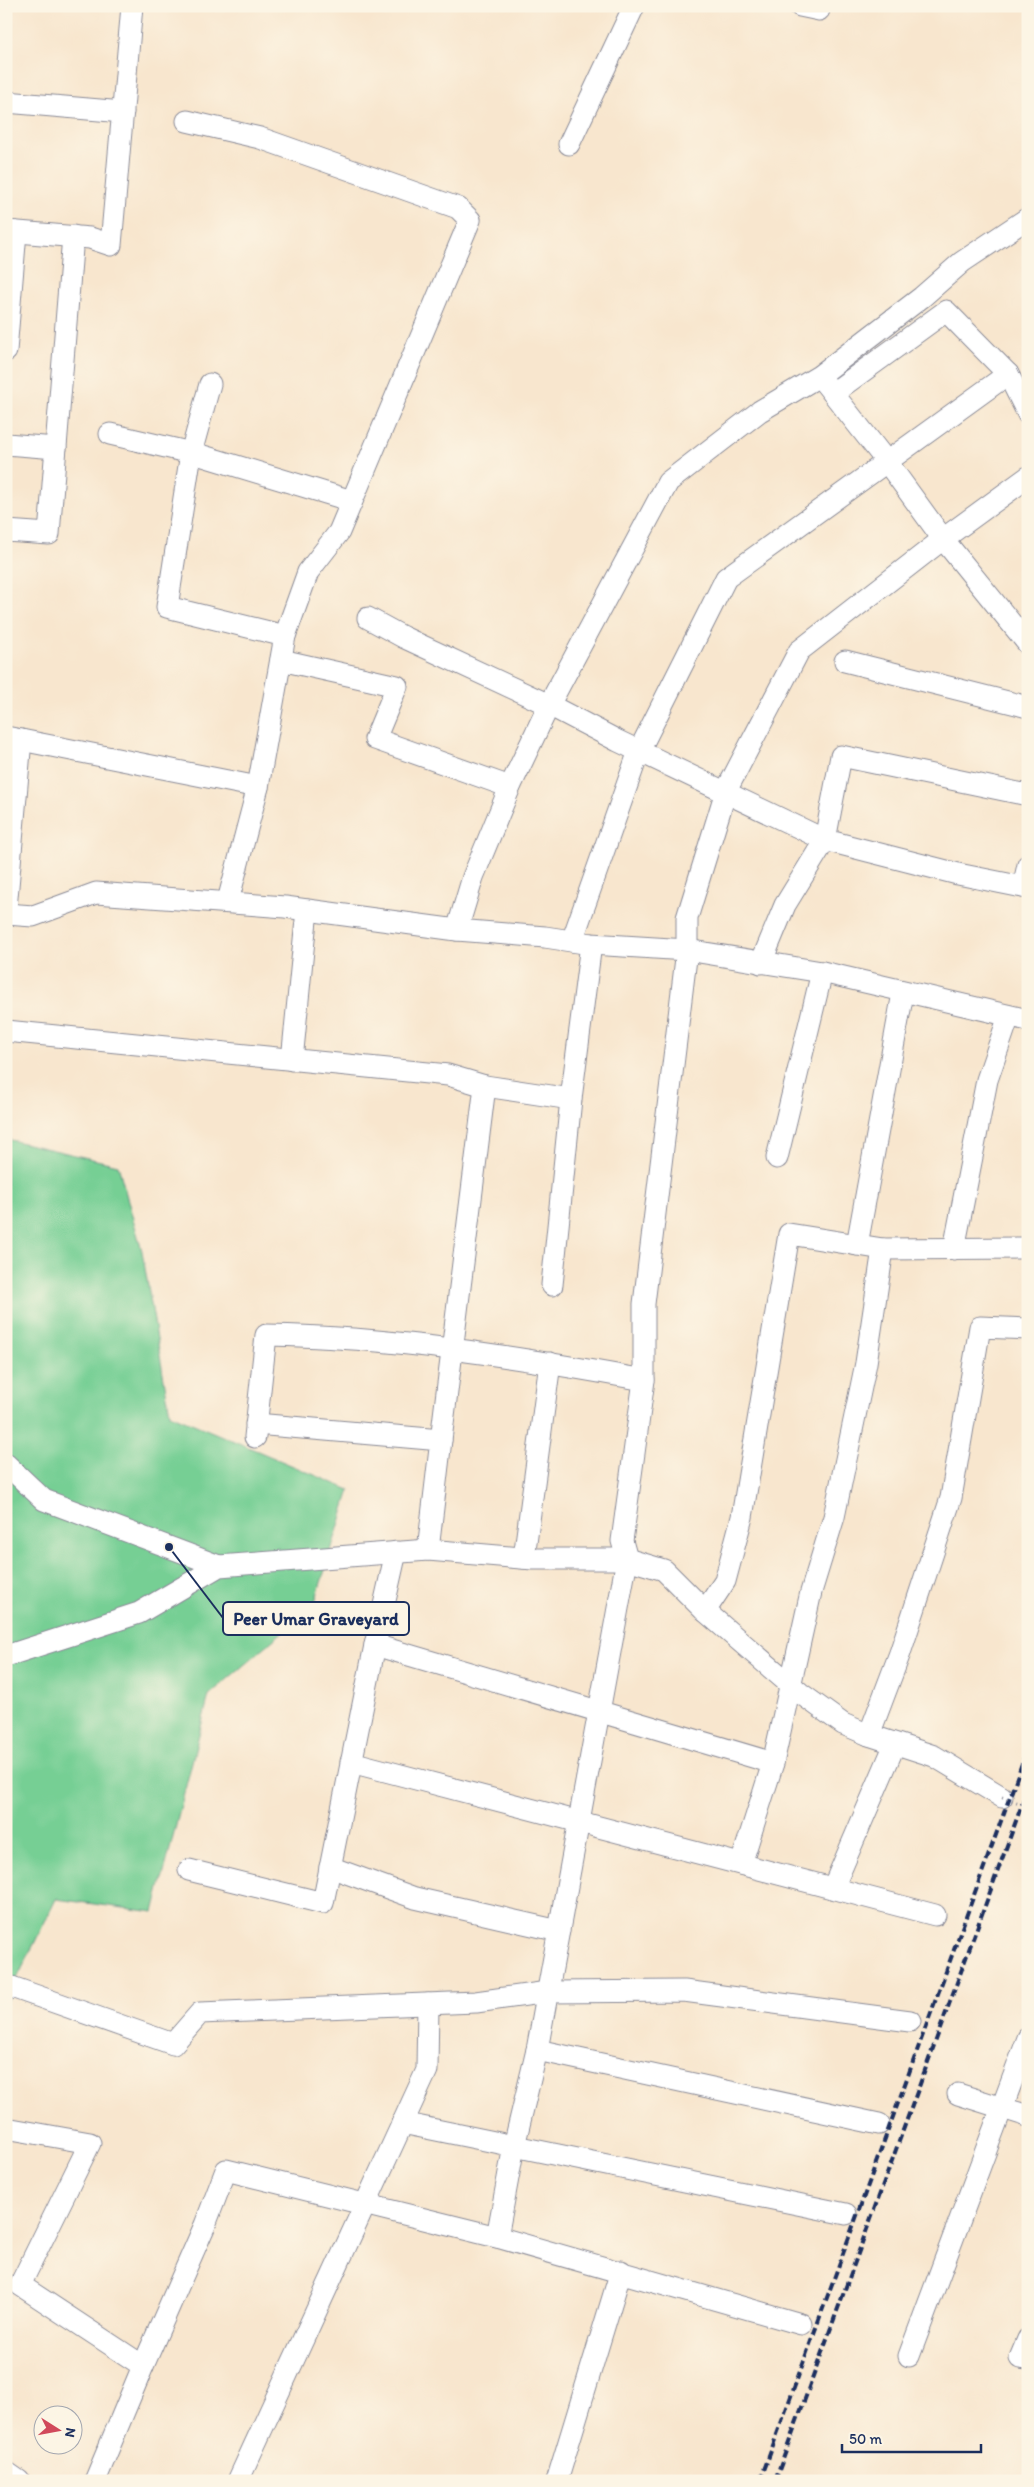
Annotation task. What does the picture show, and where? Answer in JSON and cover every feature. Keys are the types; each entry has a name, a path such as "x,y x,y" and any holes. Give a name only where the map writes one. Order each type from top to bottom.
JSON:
{"street":[{"path":"6,351 11,232 90,238 112,245 132,6"},
{"path":"569,144 634,6"},
{"path":"6,102 123,112"},
{"path":"187,121 260,138 458,208 470,220 339,532 308,572 285,636 258,787 228,901"},
{"path":"457,930 473,876 510,787 549,705 668,482 760,411 820,376 922,297 962,262 1028,218"},
{"path":"6,531 49,534 73,236"},
{"path":"833,393 946,311 1008,374 1028,414"},
{"path":"552,1285 571,1099 581,943 639,750 726,578 1008,374"},
{"path":"820,376 887,462 943,539 1028,644"},
{"path":"210,384 191,453 167,607 285,636"},
{"path":"110,434 191,453 352,501"},
{"path":"6,444 56,448"},
{"path":"497,2237 514,2146 537,2050 627,1560 622,1542 644,1380 644,1304 687,950 687,918 726,791 799,651 943,539 1028,477"},
{"path":"368,618 403,637 549,705 825,840 1025,888 1028,865"},
{"path":"281,660 397,686 375,739 510,787"},
{"path":"845,662 1028,707"},
{"path":"6,909 14,739 258,787"},
{"path":"761,963 786,905 825,840 841,756 1028,795"},
{"path":"6,914 33,916 96,893 228,901 457,930 581,943 687,950 822,972 903,993 1018,1018 987,1080 954,1248"},
{"path":"292,1060 307,910"},
{"path":"778,1158 822,972"},
{"path":"858,1245 903,993"},
{"path":"6,1031 448,1075 485,1086 571,1099"},
{"path":"428,1550 485,1086"},
{"path":"705,1610 725,1582 742,1517 789,1234 883,1249 1028,1248"},
{"path":"741,1864 772,1763 811,1592 834,1517 866,1363 883,1249"},
{"path":"869,1735 900,1653 951,1498 980,1327 1028,1329"},
{"path":"441,1440 256,1431 266,1335 330,1336 452,1348 644,1380"},
{"path":"524,1558 550,1363"},
{"path":"6,1464 44,1500 219,1566 428,1550 524,1558 627,1560 664,1570 705,1610 789,1684 843,1724 869,1735 934,1756 1002,1797"},
{"path":"189,1870 323,1902 375,1645 396,1552"},
{"path":"6,1656 139,1613 219,1566"},
{"path":"375,1645 772,1763"},
{"path":"833,1888 895,1744"},
{"path":"351,1762 935,1915"},
{"path":"330,1867 416,1898 559,1931"},
{"path":"6,1985 173,2044 200,2012 476,2002 548,1992 684,1992 910,2021"},
{"path":"238,2481 427,2070 428,2004"},
{"path":"909,2356 1028,2038"},
{"path":"537,2050 879,2124"},
{"path":"958,2094 1028,2116"},
{"path":"402,2123 846,2214"},
{"path":"6,2128 90,2142 20,2285 143,2366"},
{"path":"95,2481 143,2366 206,2225 226,2170 497,2237 621,2271 800,2324"},
{"path":"557,2481 621,2271"},
{"path":"1028,2339 1020,2358 1028,2359"},
{"path":"6,2472 19,2481"}],"path":[{"path":"1002,1797 1028,1806"}],"green space":[{"path":"6,1139 118,1165 142,1251 170,1414 350,1490 314,1605 209,1695 154,1912 56,1899 6,2001"}],"railway":[{"path":"760,2481 1028,1747"},
{"path":"775,2481 1028,1788"}],"place":[{"name":"Peer Umar Graveyard","path":"169,1547"}]}
